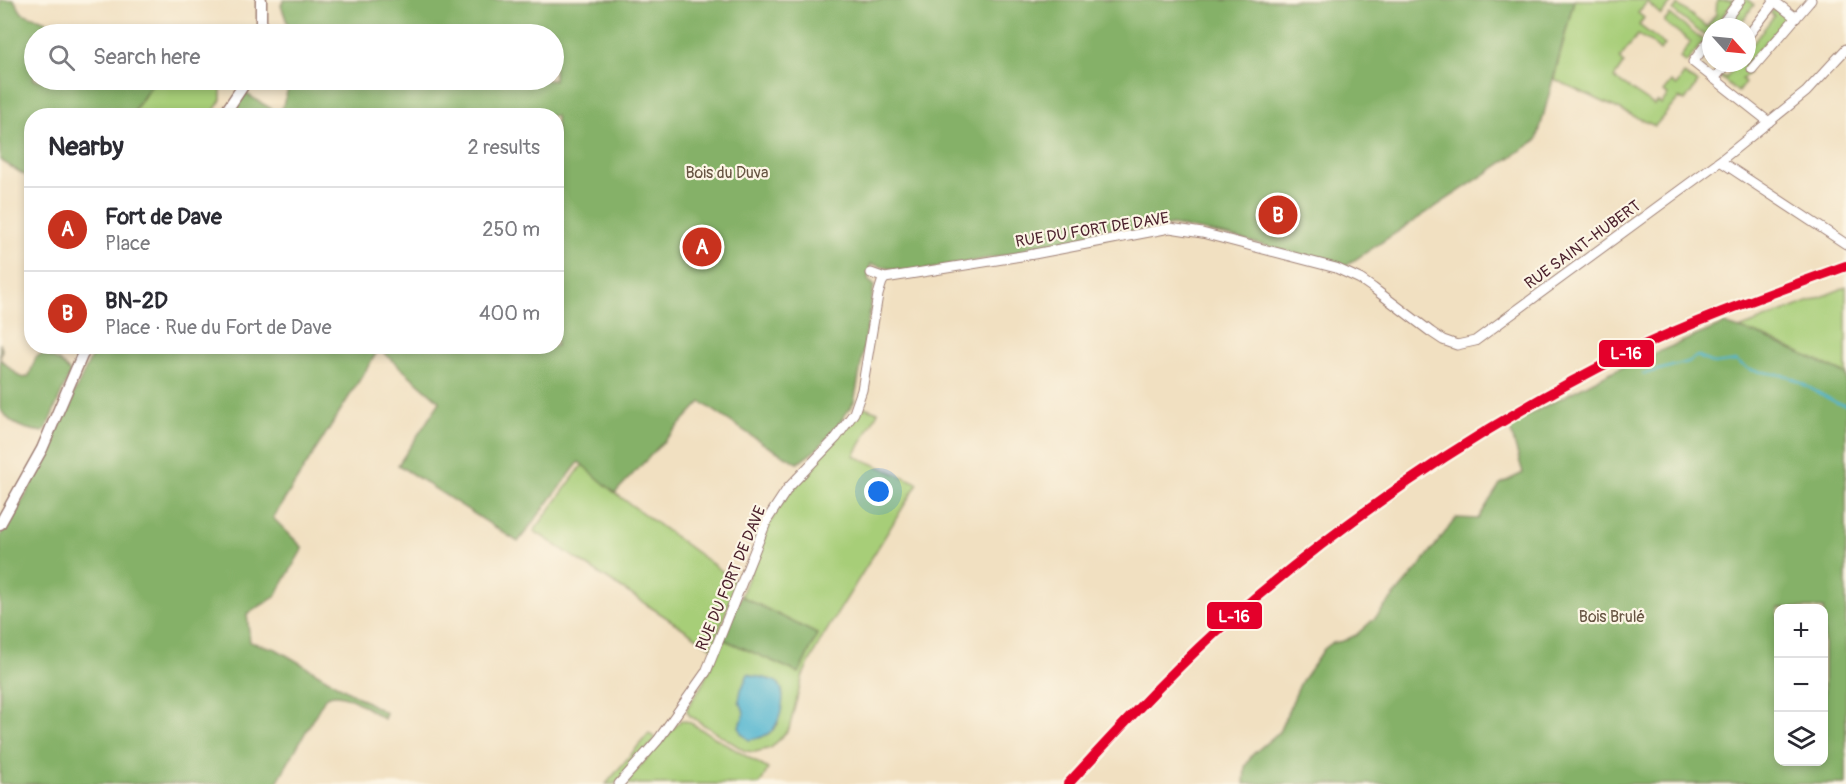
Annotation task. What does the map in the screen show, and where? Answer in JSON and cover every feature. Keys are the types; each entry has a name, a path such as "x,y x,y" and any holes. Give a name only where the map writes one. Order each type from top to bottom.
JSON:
{"street":[{"path":"261,0 261,24"},
{"path":"1727,18 1740,0"},
{"path":"1756,64 1811,0"},
{"path":"1756,25 1774,1 1796,18"},
{"name":"RUE SAINT-HUBERT","path":"1457,345 1475,341 1720,161 1806,92 1846,49"},
{"path":"1702,50 1693,62 1702,69"},
{"path":"1705,72 1769,122"},
{"path":"1714,79 1720,72"},
{"path":"228,108 240,90"},
{"path":"1720,161 1846,244"},
{"name":"RUE DU FORT DE DAVE","path":"871,273 885,278 1034,254 1170,228 1202,233 1336,268 1360,279 1431,332 1457,345"},
{"name":"RUE DU FORT DE DAVE","path":"619,784 658,740 706,672 767,520 788,488 836,438 854,413 862,390 878,295 885,278"},
{"path":"0,524 42,449 83,354"}],"green space":[{"path":"0,0 14,0 22,13 52,24 24,24 24,90 148,90 136,108 24,108 24,175 0,160"},
{"name":"Bois du Duva","path":"284,0 1574,0 1537,140 1344,267 1230,236 1172,225 908,273 871,264 868,280 874,285 854,402 836,428 817,449 798,463 767,446 701,402 615,493 579,462 518,542 398,465 440,402 385,354 564,354 564,108 282,108 288,90 564,90 564,24 288,24 281,5"},
{"path":"1574,0 1669,0 1672,2 1661,15 1647,2 1638,13 1644,18 1639,25 1665,45 1660,51 1651,42 1638,35 1620,58 1624,63 1614,78 1654,105 1657,101 1661,104 1668,95 1663,92 1671,82 1676,86 1684,74 1698,83 1685,101 1679,98 1655,126 1554,79"},
{"path":"1717,0 1735,0 1721,18 1713,18 1716,14"},
{"path":"1745,0 1754,5 1745,18 1731,18"},
{"path":"1678,5 1702,23 1702,34 1673,11"},
{"path":"1778,10 1789,20 1768,44 1765,42 1756,53 1756,39 1774,16 1770,13"},
{"path":"1670,15 1702,39 1702,43 1686,63 1680,58 1691,42 1664,22"},
{"path":"1731,72 1749,73 1742,79 1745,82 1738,92 1721,78 1721,75 1726,78"},
{"path":"148,90 221,90 221,100 216,108 136,108"},
{"name":"Bois du Duva","path":"245,93 270,108 234,108"},
{"path":"1846,287 1846,374 1762,336 1739,329"},
{"name":"Bois Brulé","path":"1724,324 1762,336 1846,374 1846,784 1244,784 1245,767 1252,755 1279,732 1301,682 1324,649 1332,643 1356,635 1376,617 1419,567 1456,518 1478,519 1500,484 1523,473 1509,425 1613,371"},
{"path":"42,354 58,361 70,373 43,432 18,426 0,409 0,359 24,378 29,376 36,357"},
{"name":"Bois du Duva","path":"93,354 376,354 273,518 303,548 275,597 247,614 250,642 276,649 386,713 384,719 347,697 332,695 325,698 276,784 0,784 0,536 27,493"},
{"path":"861,406 878,412 854,456 918,483 821,640 803,675 789,729 771,748 755,752 745,751 690,716 687,708 702,685 723,639 799,673 817,634 741,596 770,522 783,501","holes":["758,679 770,679 778,724 770,733 760,738 739,726 744,719 745,710"]},
{"path":"583,464 615,493 737,582 713,648 534,531"},
{"path":"741,596 817,634 799,673 723,639"},
{"path":"681,720 689,722 768,769 760,784 624,784"},
{"path":"649,733 656,739 615,784 606,784"}],"water":[{"path":"748,674 777,682 782,689 783,698 776,726 763,737 749,740 741,733 739,726 744,714 739,701"}],"waterway":[{"path":"1643,374 1688,362 1697,356 1714,364 1736,361 1750,370 1788,376 1837,403 1846,405"}],"transit line":[{"name":"L-16","path":"1068,784 1170,676 1235,615 1326,541 1422,472 1522,410 1625,354 1707,318 1846,266"}],"place":[{"name":"BN-2D","path":"1278,215"},
{"name":"Fort de Dave","path":"702,247"}]}
